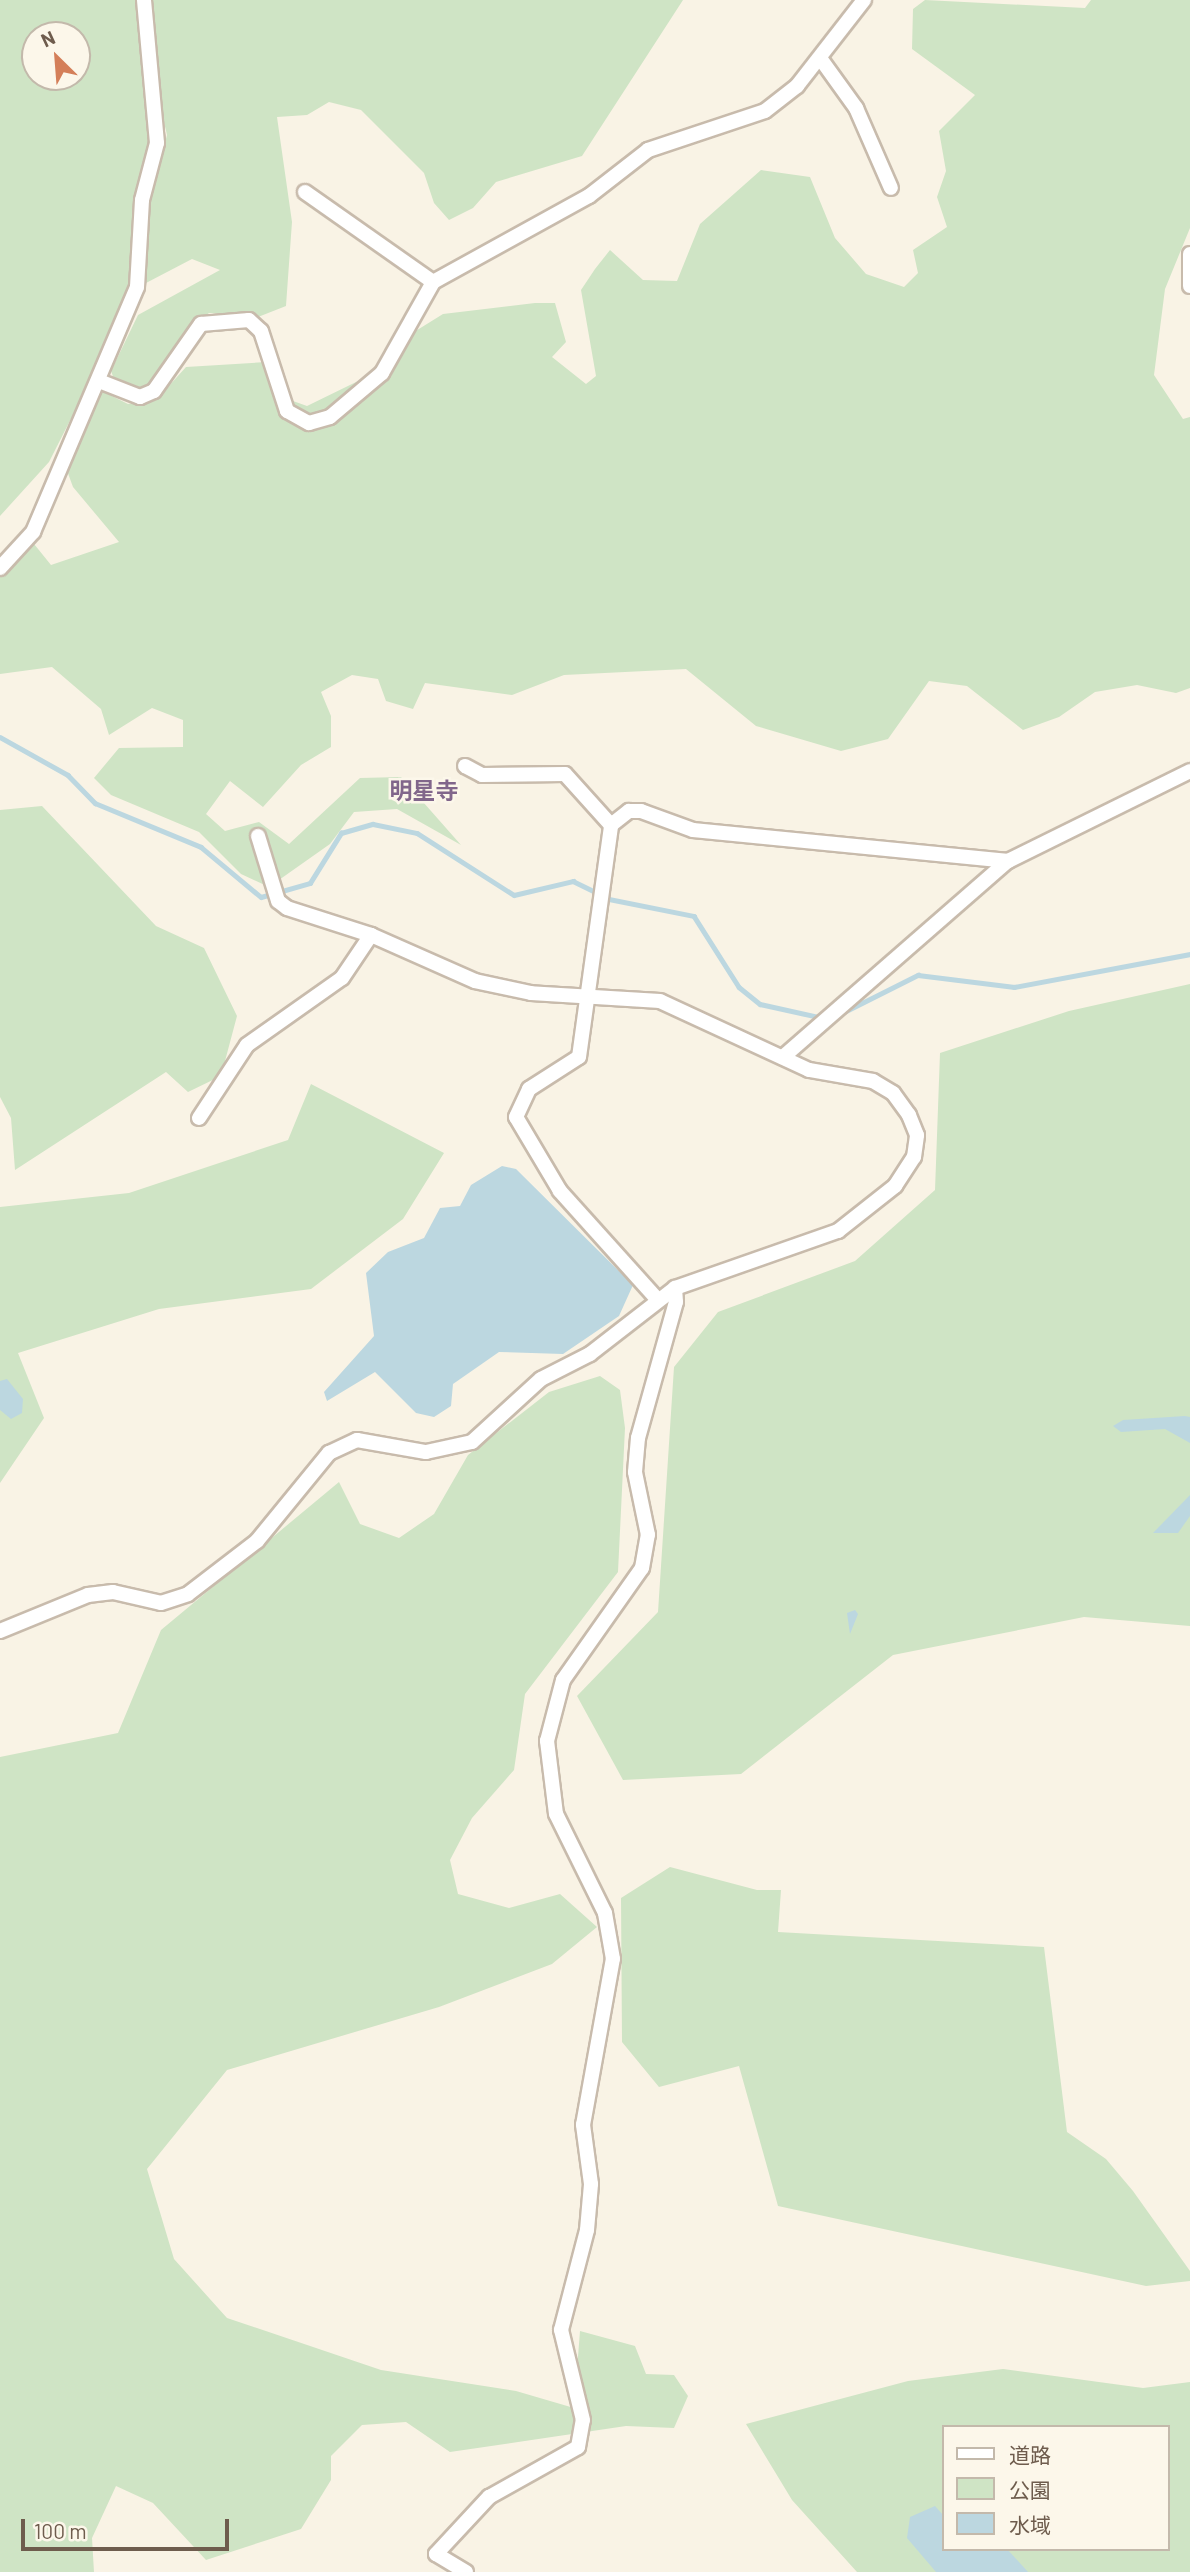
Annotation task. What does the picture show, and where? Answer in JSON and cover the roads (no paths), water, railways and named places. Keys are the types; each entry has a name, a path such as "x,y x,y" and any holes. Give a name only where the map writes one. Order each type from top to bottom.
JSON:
{"street":[{"path":"0,568 33,532 137,286 142,200 155,161 144,0"},
{"path":"99,381 140,397 154,391 196,328 208,320 249,320 266,344 280,400 298,420 318,421 382,373 433,282 589,196 648,150 765,111 820,58 864,0"},
{"path":"820,58 856,108 891,188"},
{"path":"304,192 433,282"},
{"path":"1190,254 1190,286"},
{"path":"466,766 482,775 565,774 611,825"},
{"path":"783,1057 1008,861 1190,771"},
{"path":"659,1300 560,1191 516,1117 529,1088 579,1057 611,825 629,811 641,811 693,830 1008,861"},
{"path":"0,1631 88,1595 113,1592 161,1604 188,1594 257,1541 329,1453 357,1440 426,1452 472,1442 541,1379 590,1354 674,1288 838,1231 895,1186 914,1157 917,1135 893,1093 873,1081 832,1076 783,1057 660,1001 588,996 475,981 370,935 278,901 258,836"},
{"path":"199,1118 247,1045 342,978 370,935"},
{"path":"466,2572 436,2554 489,2497 578,2447 583,2420 561,2330 587,2230 591,2184 583,2125 613,1959 605,1913 556,1814 547,1741 563,1680 642,1567 648,1535 635,1472 638,1438 676,1303 674,1288"}],"water":[{"path":"502,1166 516,1169 633,1285 619,1316 563,1354 499,1352 453,1384 451,1406 434,1417 416,1413 375,1372 327,1401 324,1392 374,1336 366,1273 388,1252 424,1238 440,1208 460,1206 471,1185"},
{"path":"7,1379 23,1399 22,1413 11,1419 0,1410 0,1381"},
{"path":"1190,1417 1190,1443 1165,1429 1121,1432 1113,1426 1123,1420"},
{"path":"1190,1495 1190,1516 1178,1533 1153,1533"},
{"path":"855,1610 858,1614 850,1634 847,1613"},
{"path":"935,2506 942,2514 942,2551 1009,2551 1028,2572 936,2572 907,2538 910,2517"}],"waterway":[{"path":"0,737 68,775 95,803 201,847 261,897 310,883 341,833 373,824 417,833 514,895 573,881 598,893"},
{"path":"604,898 694,916 739,987 760,1004 823,1018"},
{"path":"844,1012 918,975 1014,987 1190,954"}],"district":[{"name":"明星寺","path":"424,790"}]}
